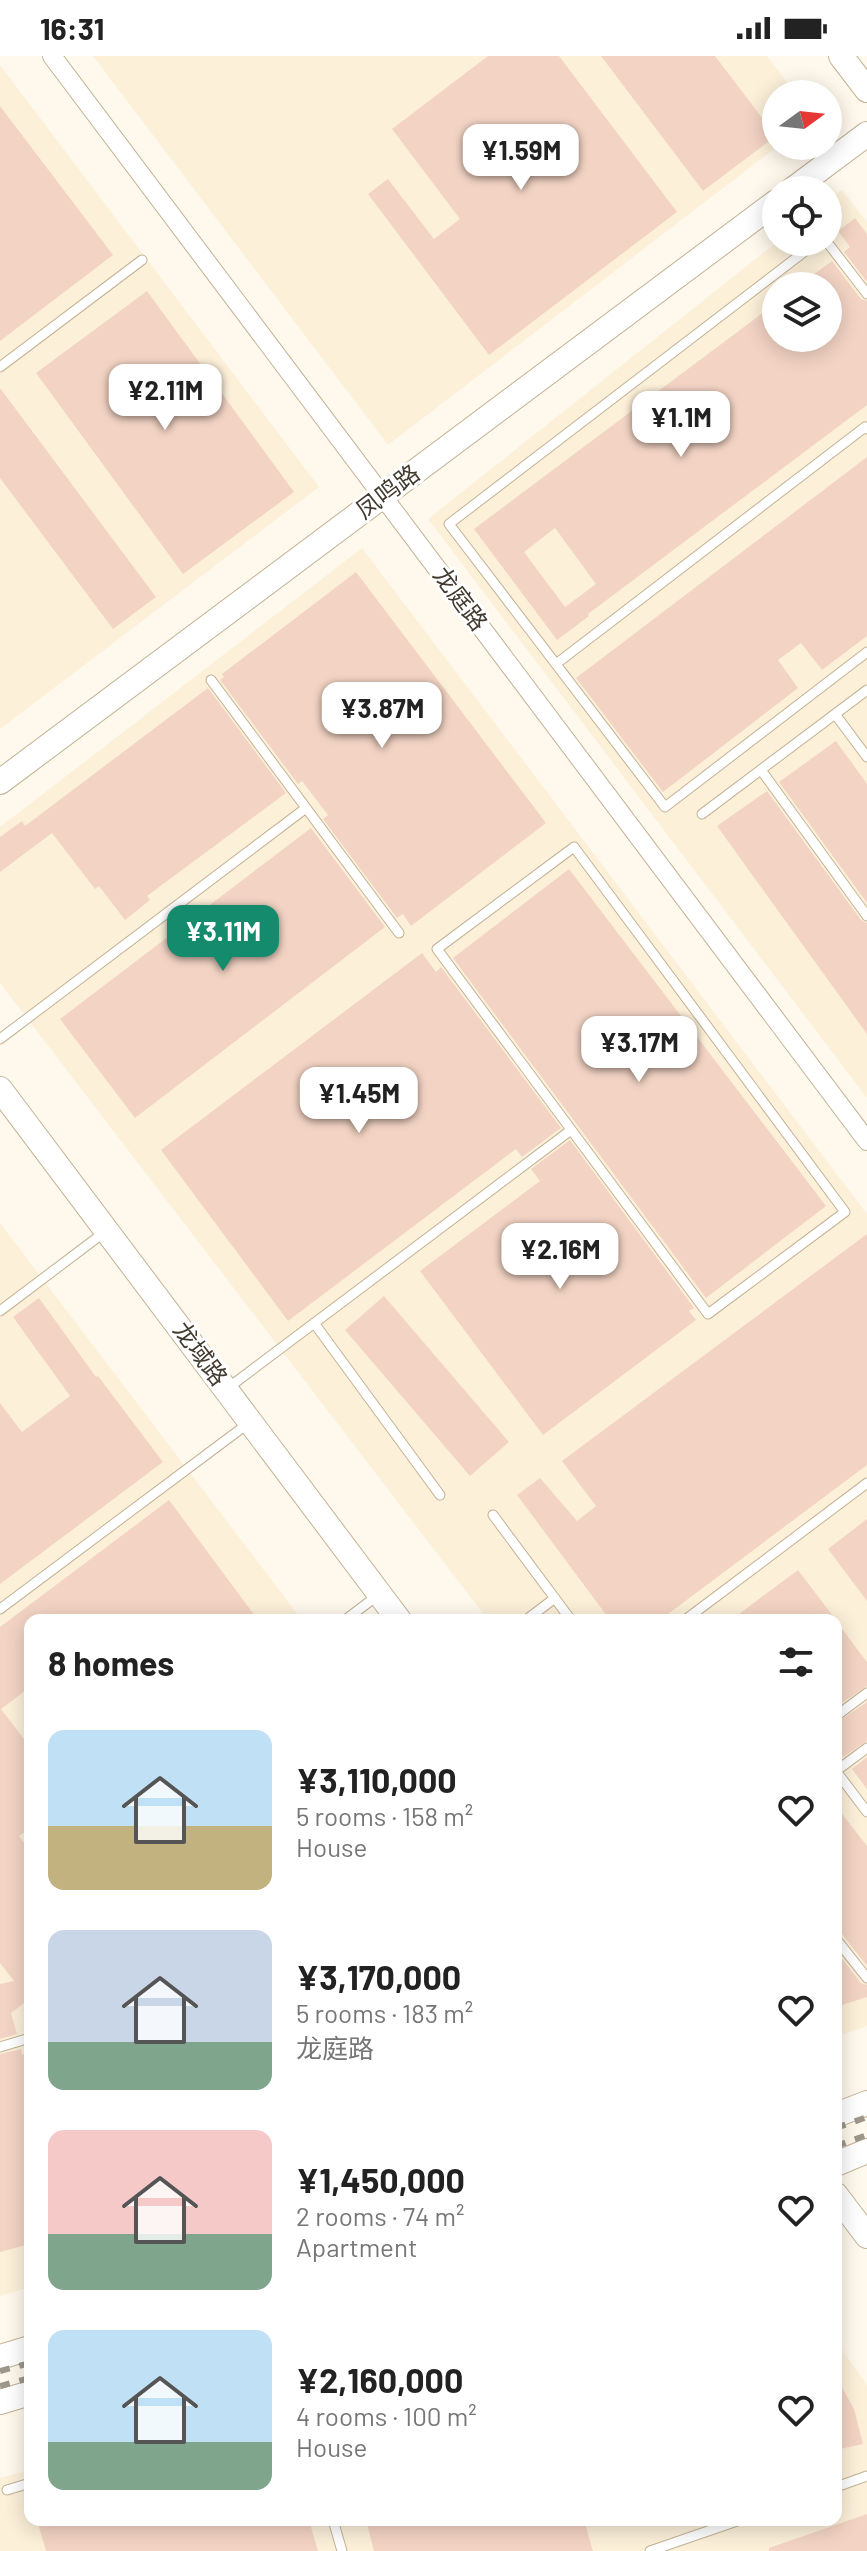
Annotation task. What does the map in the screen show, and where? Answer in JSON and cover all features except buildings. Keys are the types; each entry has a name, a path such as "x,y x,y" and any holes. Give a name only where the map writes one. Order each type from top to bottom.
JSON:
{"street":[{"name":"龙庭路","path":"52,56 867,1141"},
{"path":"841,56 867,90"},
{"path":"811,176 867,134"},
{"name":"凤鸣路","path":"0,782 762,212"},
{"name":"龙域路","path":"0,1089 395,1614"},
{"path":"842,2113 867,2103"},
{"path":"842,2161 867,2151"},
{"path":"842,2203 867,2236"},
{"path":"0,2357 24,2350"},
{"path":"0,2402 24,2395"}],"lane":[{"path":"799,256 449,524 665,807 867,652"},
{"path":"838,256 867,294"},
{"path":"0,367 142,260"},
{"path":"556,664 865,427 867,429"},
{"path":"211,680 399,933"},
{"path":"702,814 867,690"},
{"path":"835,714 867,757"},
{"path":"761,770 867,916"},
{"path":"0,1039 306,808"},
{"path":"574,847 845,1212 708,1314 571,1130 437,949 574,847"},
{"path":"226,1389 571,1130"},
{"path":"0,1311 107,1231"},
{"path":"314,1323 440,1495"},
{"path":"0,1609 250,1422"},
{"path":"693,1614 867,1483"},
{"path":"493,1515 567,1614"},
{"path":"353,1614 380,1594"},
{"path":"534,1614 555,1598"},
{"path":"842,1712 867,1693"},
{"path":"842,1767 867,1748"},
{"path":"842,1779 867,1812"},
{"path":"842,1947 867,1978"},
{"path":"0,2047 24,2040"},
{"path":"842,2485 867,2476"},
{"path":"7,2490 24,2485"},
{"path":"335,2526 342,2551"},
{"path":"650,2551 723,2526"}],"shaded area":[{"path":"93,56 767,56 785,80 762,80 762,158 388,445"},
{"path":"0,65 319,487 0,729"},
{"path":"842,190 867,222 867,1098 428,519 762,254 842,256"},
{"path":"362,548 867,1214 867,2026 842,2035 842,1614 483,1614 0,983 0,827"},
{"path":"0,1223 297,1614 24,1614 24,2289 0,2296"},
{"path":"842,2350 867,2385 867,2551 0,2551 0,2478 24,2472 24,2526 842,2526"}],"railway":[{"path":"842,2126 867,2117"},
{"path":"842,2144 867,2135"},
{"path":"0,2371 24,2365"},
{"path":"0,2386 24,2380"}]}
